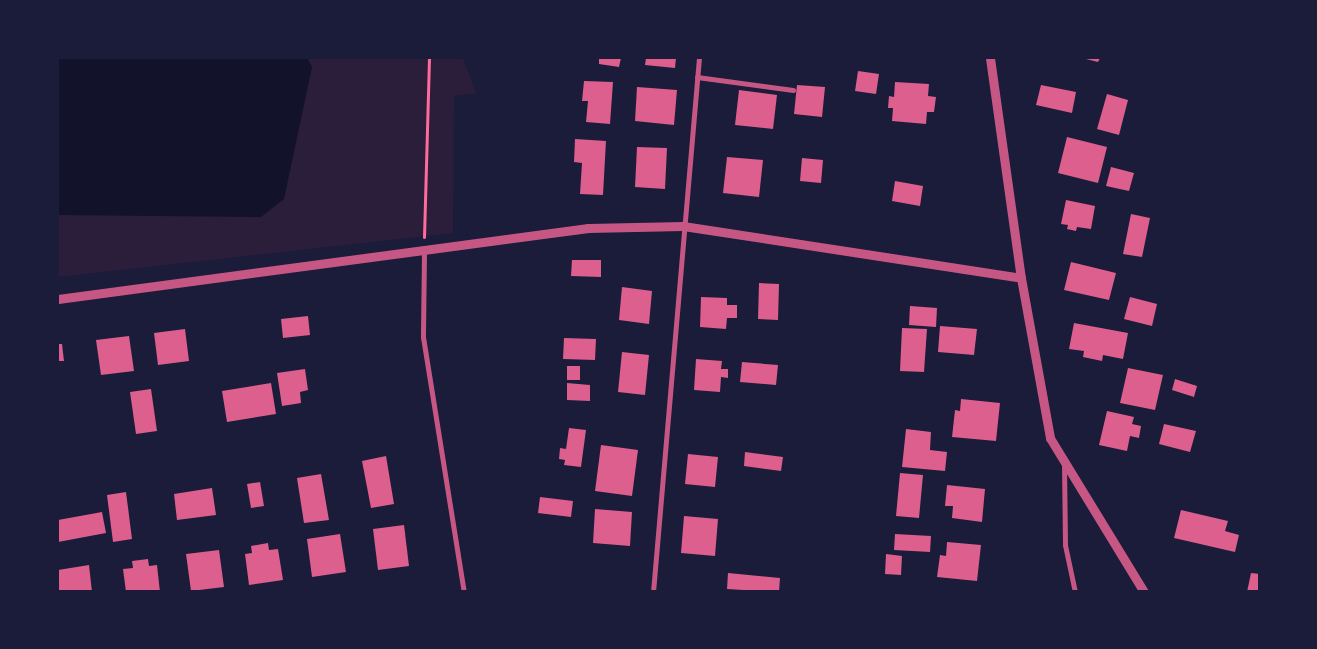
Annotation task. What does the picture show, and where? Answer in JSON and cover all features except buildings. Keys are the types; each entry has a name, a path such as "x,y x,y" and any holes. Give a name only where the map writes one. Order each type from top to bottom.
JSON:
{"street":[{"path":"653,592 683,226 699,58"},
{"path":"990,58 1021,278 1050,438 1144,592"},
{"path":"697,77 793,90"},
{"path":"58,299 424,252 588,228 683,226 1021,278"},
{"path":"424,252 423,337 464,592"},
{"path":"1064,462 1065,545 1074,592"}],"path":[{"path":"424,252 429,58"}],"shaded area":[{"path":"58,58 463,58 476,93 454,96 453,233 58,277"},
{"path":"58,58 307,58 312,67 284,199 261,217 58,215"}]}
